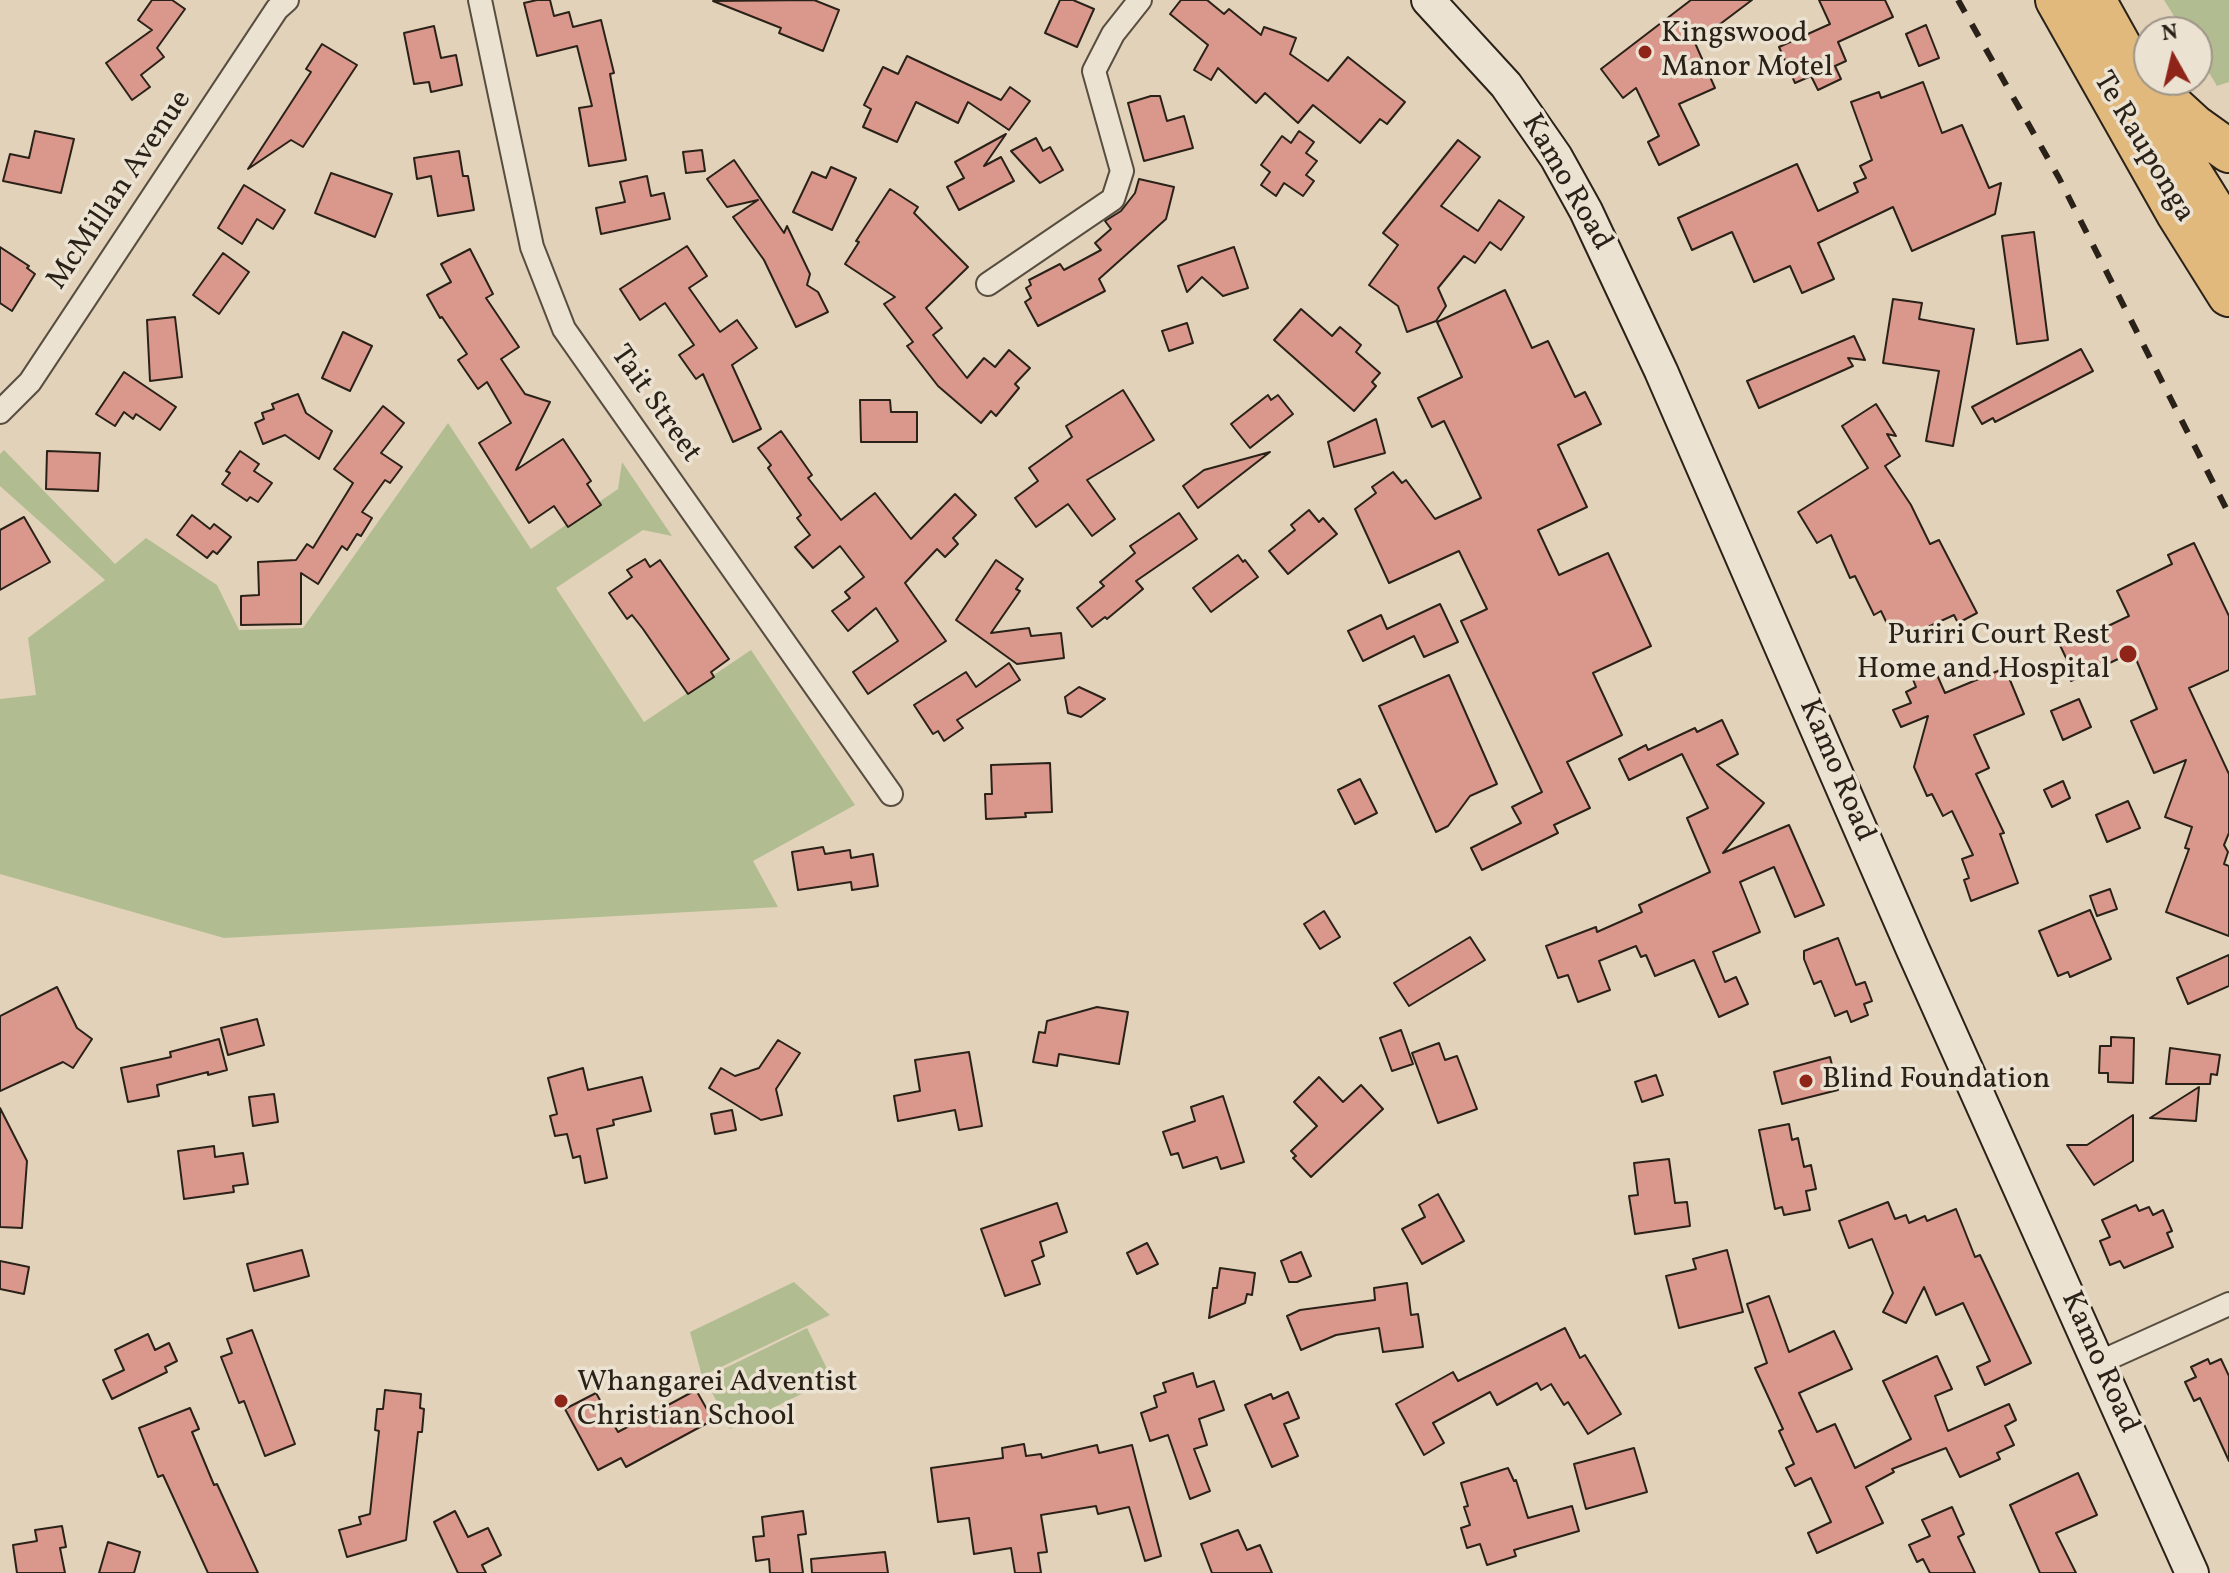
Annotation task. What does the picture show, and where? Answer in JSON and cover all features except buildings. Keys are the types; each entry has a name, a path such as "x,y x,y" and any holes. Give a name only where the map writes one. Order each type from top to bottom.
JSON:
{"highway":[{"name":"Te Rauponga","path":"2057,0 2212,214"},
{"name":"Te Rauponga","path":"2094,0 2212,214 2229,295"},
{"path":"2132,67 2194,126 2229,151"}],"main road":[{"name":"Kamo Road","path":"1428,0 1525,110 1586,211 1661,371 1913,950 2192,1573"}],"street":[{"name":"McMillan Avenue","path":"0,412 30,382 277,9 287,0"},
{"name":"Tait Street","path":"480,0 532,247 564,329 891,794"},
{"path":"988,284 1113,199 1122,171 1094,71 1113,34 1140,0"},
{"path":"2098,1363 2229,1304"}],"green space":[{"path":"2164,0 2229,0 2229,82 2217,86 2213,79 2213,16 2174,16"},
{"path":"448,423 531,549 618,489 622,462 672,536 643,530 556,588 644,722 751,650 855,805 753,861 778,907 224,938 0,874 0,699 36,695 28,638 105,580 0,486 0,454 4,450 115,564 146,538 217,585 239,630 303,628"},
{"path":"794,1282 830,1315 702,1376 690,1332"},
{"path":"807,1328 832,1379 730,1429 705,1378"}],"railway":[{"path":"1958,0 2059,178 2229,514"}],"place":[{"name":"Kingswood Manor Motel","path":"1645,52"},
{"name":"Puriri Court Rest Home and Hospital","path":"2128,654"},
{"name":"Blind Foundation","path":"1806,1081"},
{"name":"Whangarei Adventist Christian School","path":"561,1401"}]}
